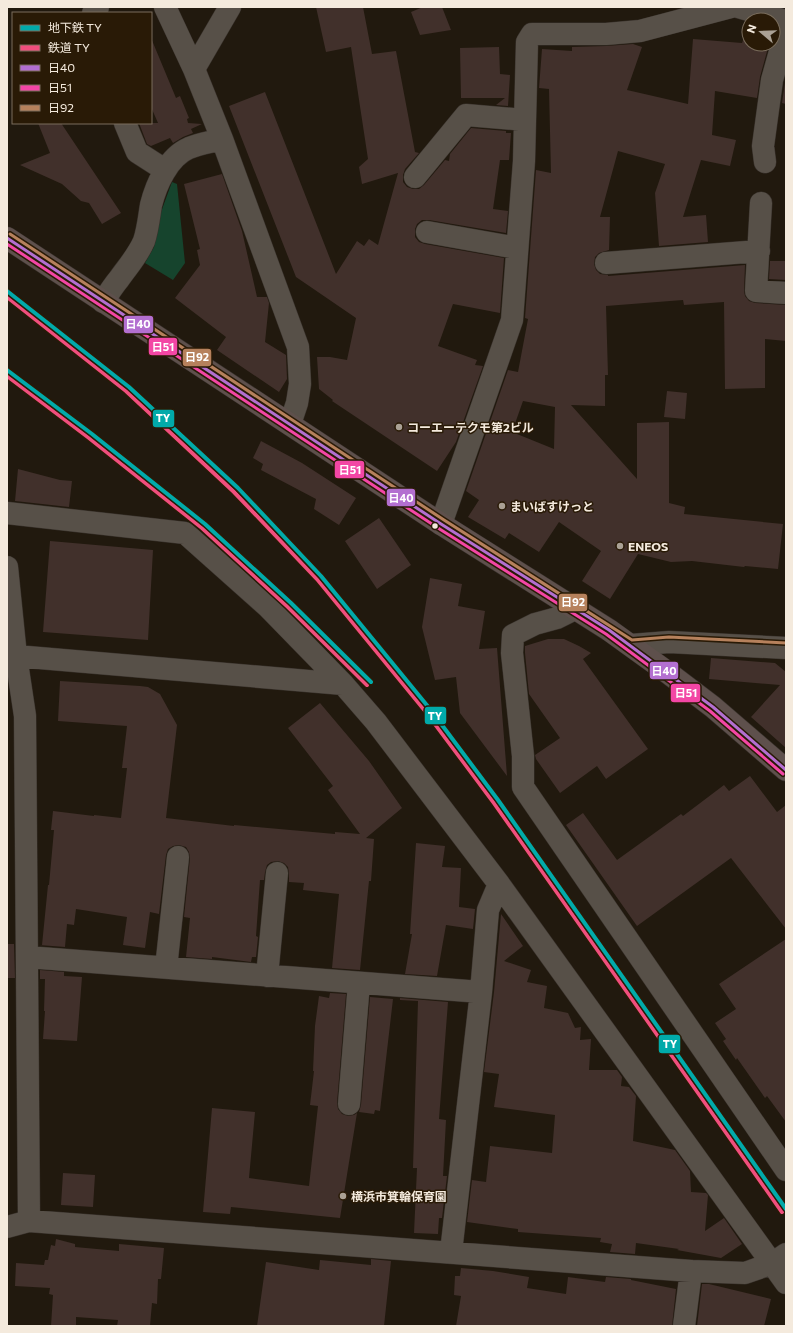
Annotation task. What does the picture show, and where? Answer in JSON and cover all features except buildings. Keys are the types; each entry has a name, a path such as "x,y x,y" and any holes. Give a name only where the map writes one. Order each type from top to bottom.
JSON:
{"main road":[{"path":"7,238 441,524 576,609 631,646 713,707 786,770"}],"street":[{"path":"165,7 194,69 222,139 298,348 300,384 297,403 290,424"},
{"path":"194,69 230,7"},
{"path":"441,524 512,320 524,161 527,42 532,34 606,34 640,31 731,7"},
{"path":"738,7 786,20"},
{"path":"765,162 763,146 772,80 786,30"},
{"path":"415,177 466,115 525,120"},
{"path":"125,124 137,152 165,170"},
{"path":"104,302 119,279 134,261 144,241 149,224 151,206 165,170 175,158 188,149 222,139"},
{"path":"760,203 756,291 786,293"},
{"path":"427,232 517,248"},
{"path":"606,263 759,251"},
{"path":"7,513 185,533 268,607 343,684 376,722 779,1259 786,1282"},
{"path":"7,567 16,656 25,716 28,957 28,1221"},
{"path":"576,609 557,618 535,624 513,635 512,652 523,756 523,787 786,1170"},
{"path":"631,646 669,642 786,648"},
{"path":"16,656 343,684"},
{"path":"166,968 178,857"},
{"path":"267,976 277,873"},
{"path":"451,1252 481,992 488,910 499,884"},
{"path":"28,957 481,992"},
{"path":"349,1104 359,983"},
{"path":"7,1227 28,1221 691,1271 745,1273 779,1259"},
{"path":"684,1326 691,1271"}],"green space":[{"path":"172,182 177,184 185,263 173,280 145,263 154,247 161,212"}],"metro line":[{"name":"TY","path":"7,291 129,387 238,488 321,576 430,709 498,800 786,1209"},
{"name":"TY","path":"7,370 92,434 205,524 291,603 371,682"}],"rail line":[{"name":"TY","path":"7,297 126,391 234,492 317,579 426,712 494,803 782,1212"},
{"name":"TY","path":"7,376 89,438 202,528 288,607 367,685"}],"transit line":[{"name":"日92","path":"10,234 444,520 632,640 669,637 786,643"},
{"name":"日40","path":"7,238 441,524 609,630 713,707 786,770"},
{"name":"日51","path":"7,244 438,528 606,634 710,711 783,774"}],"place":[{"name":"コーエーテクモ第2ビル","path":"399,427"},
{"name":"まいばすけっと","path":"502,506"},
{"name":"ENEOS","path":"620,546"},
{"name":"横浜市箕輪保育園","path":"343,1196"}]}
